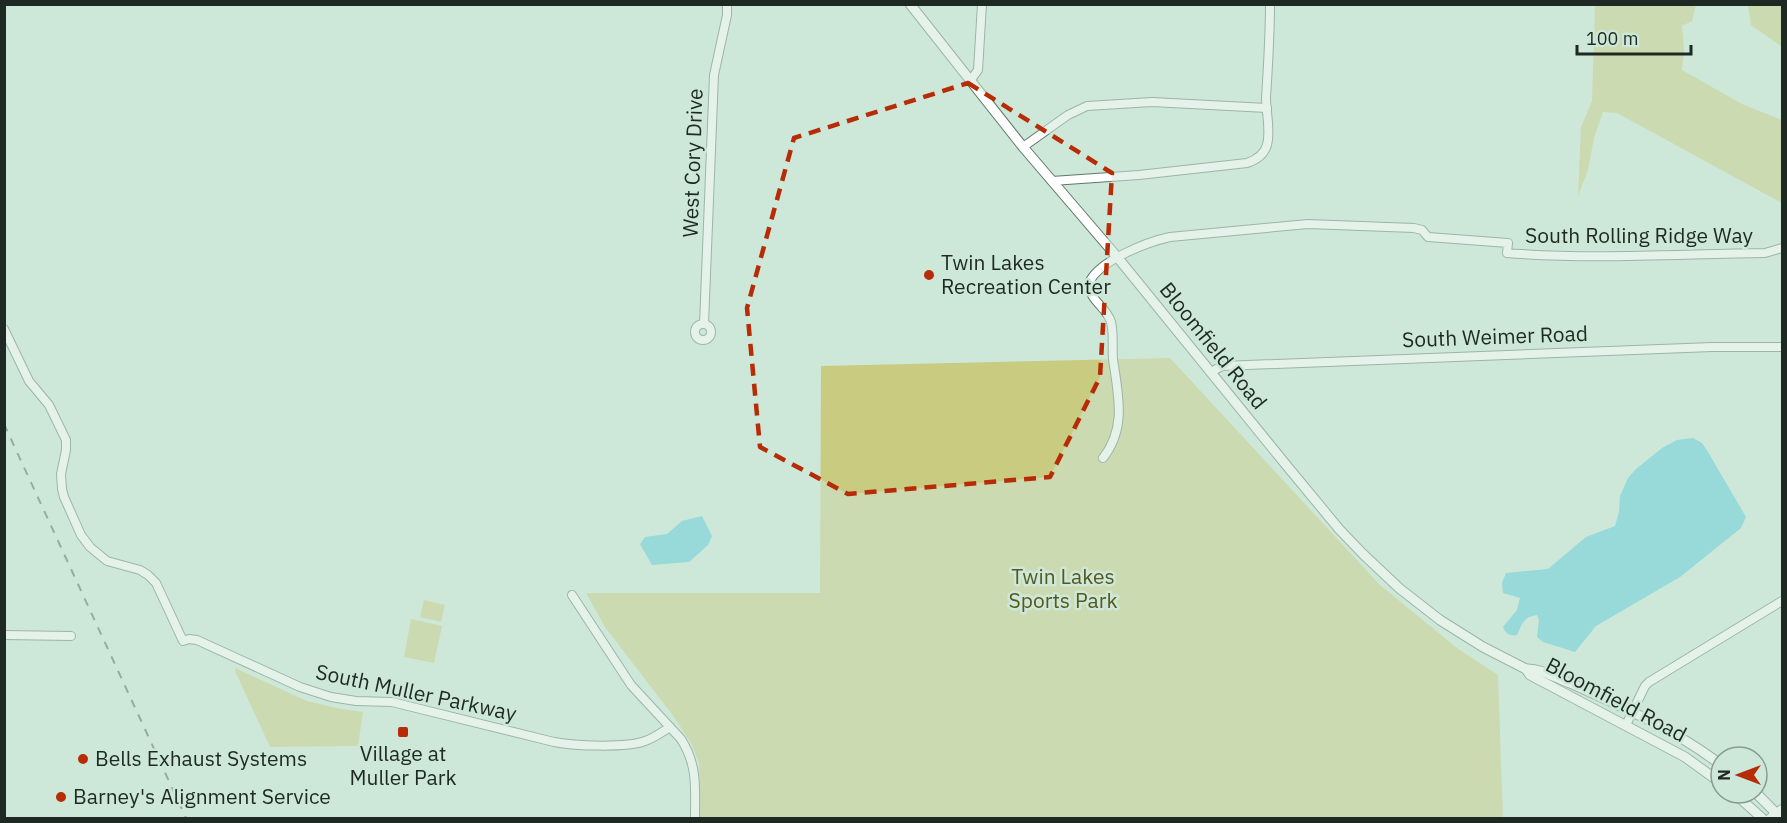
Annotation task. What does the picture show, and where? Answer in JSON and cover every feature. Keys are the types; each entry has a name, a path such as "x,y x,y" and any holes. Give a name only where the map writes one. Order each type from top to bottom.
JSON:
{"main road":[{"name":"Bloomfield Road","path":"910,4 1023,147 1118,258 1339,529 1371,563 1440,620 1483,647 1526,669 1530,675 1685,757 1709,774"},
{"name":"Bloomfield Road","path":"1526,669 1532,668 1554,676 1632,713 1709,757"},
{"path":"1747,805 1762,819"}],"street":[{"name":"West Cory Drive","path":"704,324 714,81 727,15 727,4"},
{"path":"970,81 978,70 981,4"},
{"path":"1052,181 1139,175 1247,163 1262,155 1268,140 1270,4"},
{"path":"1023,147 1068,115 1087,106 1152,102 1267,108"},
{"name":"South Rolling Ridge Way","path":"1118,258 1155,240 1170,237 1308,224 1414,228 1422,230 1428,237 1508,243 1507,254 1535,256 1765,253 1782,248"},
{"path":"1103,458 1115,438 1119,405 1111,322 1092,297 1089,285 1095,273 1118,258"},
{"name":"South Muller Parkway","path":"4,329 29,381 50,405 66,440 61,474 62,489 81,535 90,547 107,561 140,570 152,578 183,642 197,639 300,687 331,697 356,701 392,702 554,742 638,743 654,738 670,727"},
{"name":"South Weimer Road","path":"1210,372 1222,366 1712,347 1782,347"},
{"path":"572,595 631,685 681,739 695,772 695,819"},
{"path":"1626,725 1649,682 1782,601"},
{"path":"4,636 71,636"}],"highlighted area":[{"path":"968,83 1112,173 1100,377 1050,477 848,494 760,447 747,308 794,138"}],"green space":[{"path":"1595,5 1696,5 1692,21 1682,26 1684,50 1682,70 1742,104 1782,120 1782,203 1617,113 1603,112 1594,138 1588,170 1578,196 1581,127 1592,101"},
{"path":"1748,5 1782,5 1782,47 1751,25"},
{"name":"Twin Lakes Sports Park","path":"1170,358 1380,585 1457,648 1498,675 1503,818 700,818 699,763 692,745 674,717 605,627 586,593 820,593 821,366"},
{"path":"424,600 445,605 441,622 420,617"},
{"path":"411,619 442,626 434,663 404,657"},
{"path":"235,668 307,701 363,712 358,746 270,747"}],"water":[{"path":"1693,438 1702,443 1746,517 1741,528 1680,577 1596,626 1575,652 1543,642 1537,637 1539,620 1537,615 1526,619 1517,635 1507,633 1503,627 1517,610 1520,598 1503,593 1502,583 1506,573 1548,569 1586,537 1615,526 1620,496 1628,478 1662,448 1677,440"},
{"path":"702,516 712,536 708,545 689,562 652,565 640,544 645,537 667,534 682,521"}],"railway":[{"path":"4,424 186,818"}],"place":[{"name":"Twin Lakes Recreation Center","path":"929,275"},
{"name":"Village at Muller Park","path":"403,732"},
{"name":"Bells Exhaust Systems","path":"83,759"},
{"name":"Barney's Alignment Service","path":"61,797"}]}
